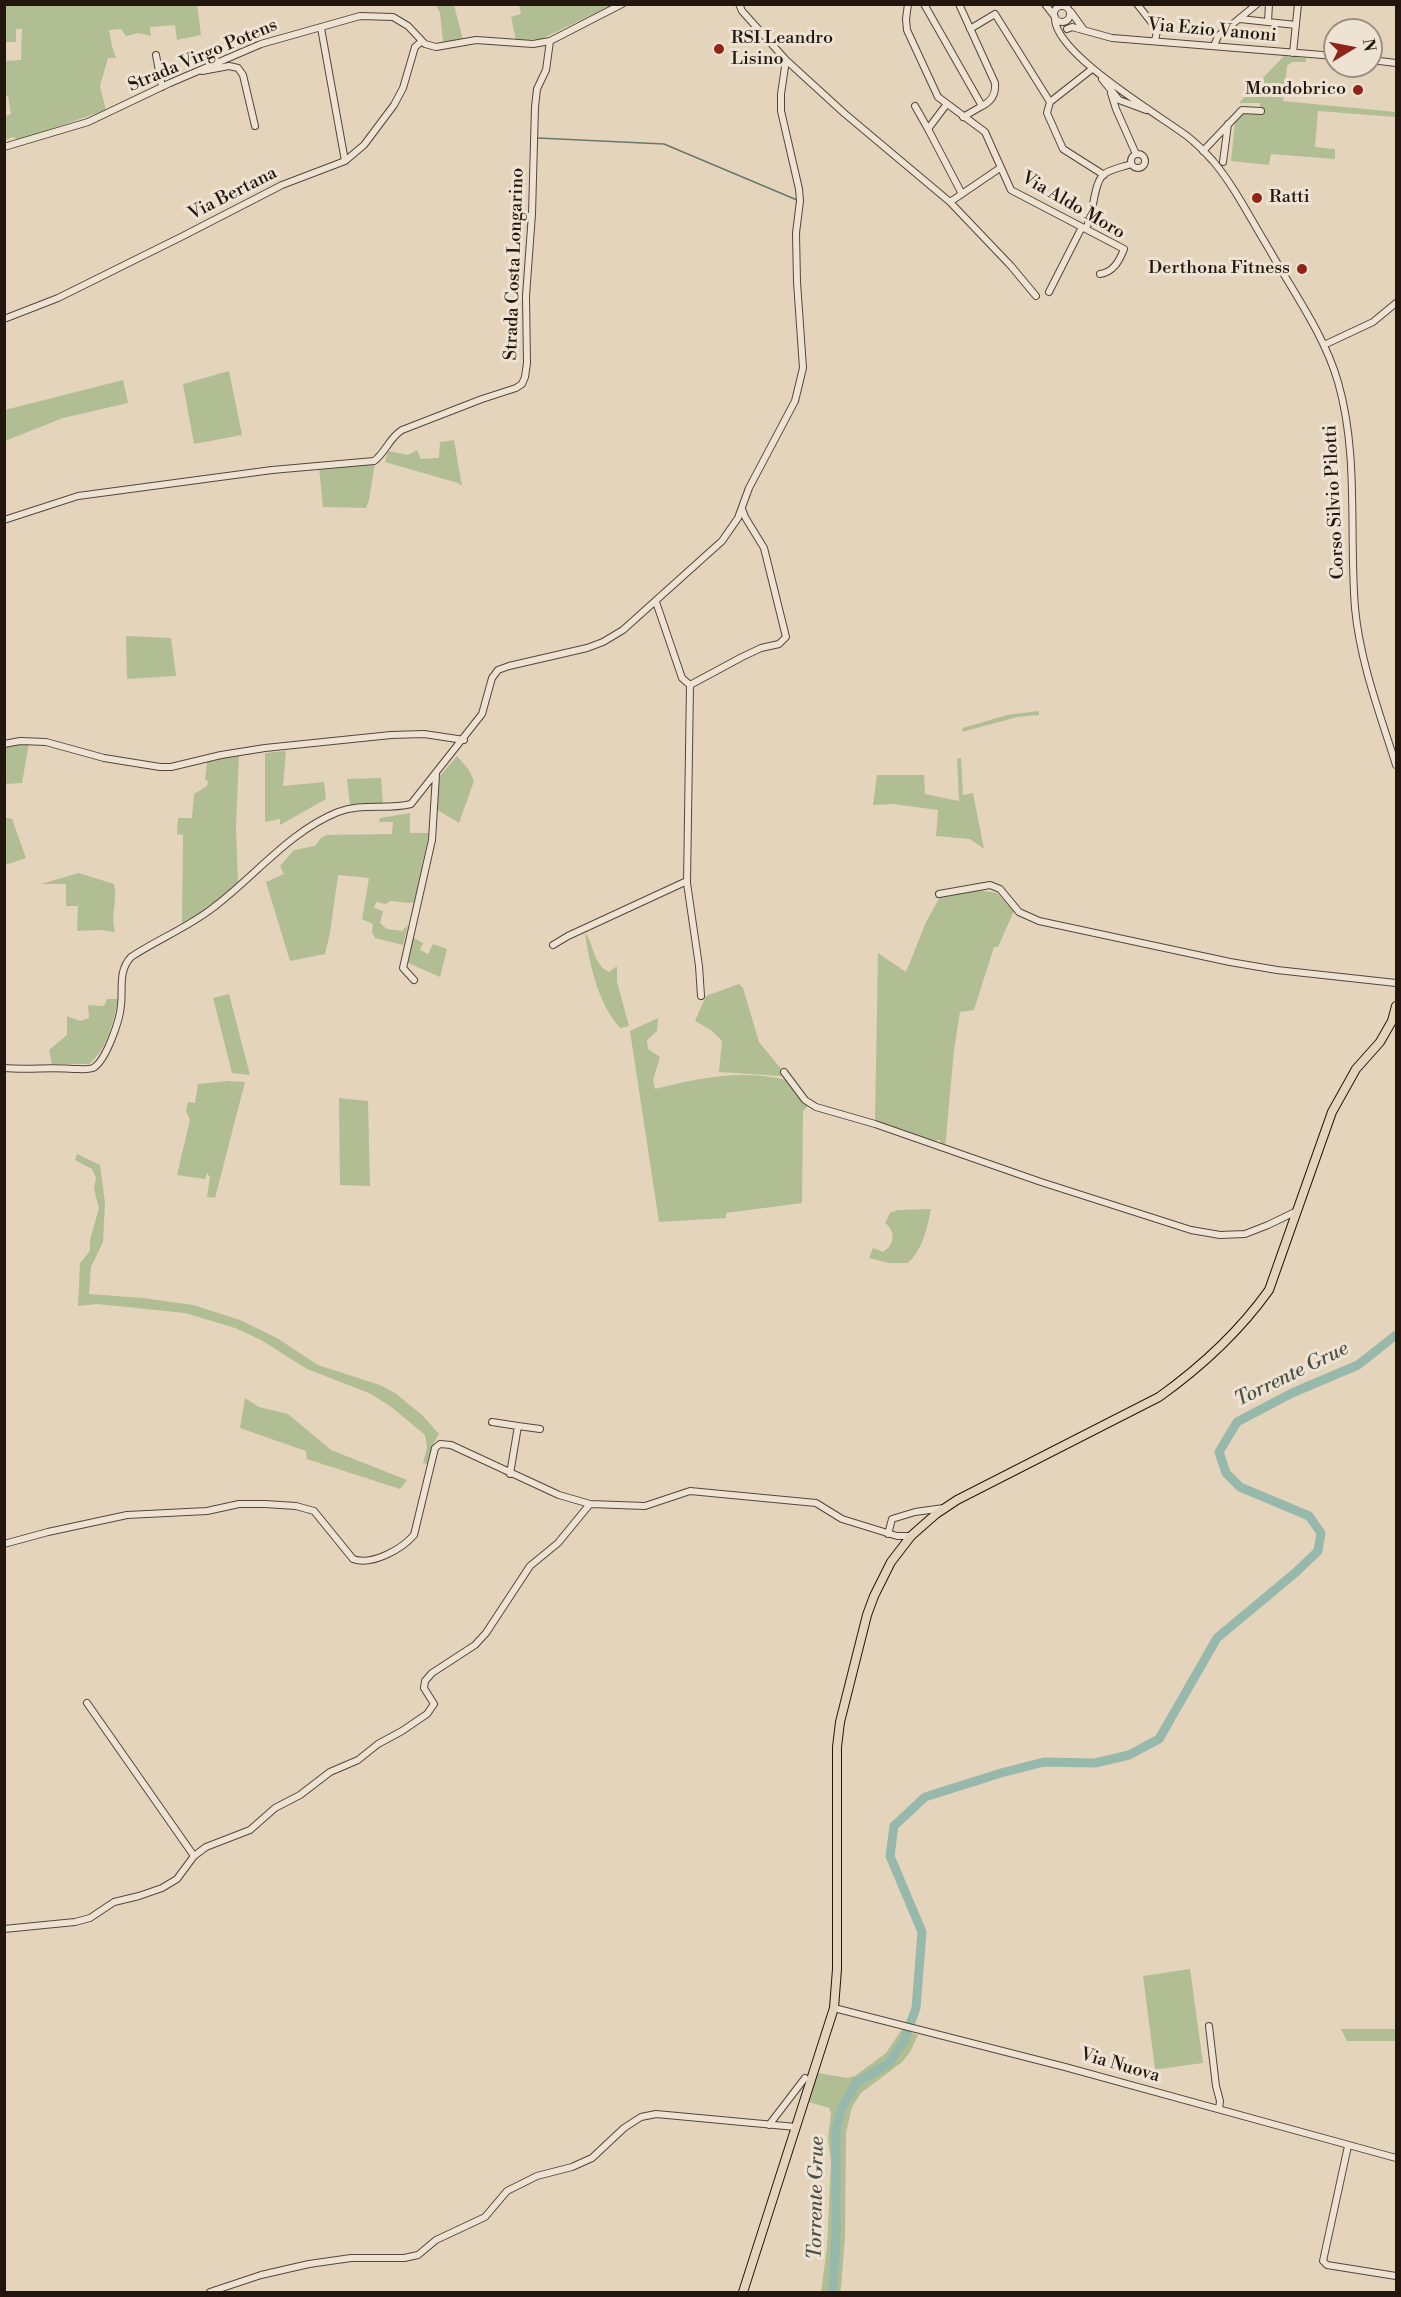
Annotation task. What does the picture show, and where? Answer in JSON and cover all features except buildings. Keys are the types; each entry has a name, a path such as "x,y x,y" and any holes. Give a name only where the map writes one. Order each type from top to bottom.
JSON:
{"main road":[{"path":"743,2292 834,2008 837,1969 836,1765 840,1722 867,1615 891,1562 911,1536 945,1508 1142,1407 1182,1380 1229,1339 1255,1310 1269,1290 1337,1102 1356,1069 1380,1042 1392,1021 1396,1006"}],"street":[{"path":"422,41 436,47 476,40 527,44 550,41 622,4"},
{"path":"739,4 786,60 844,113 950,202 1036,296"},
{"name":"Via Aldo Moro","path":"908,4 907,30 938,97 985,132 1011,190 1124,249 1120,260 1109,272 1100,274"},
{"path":"924,4 982,106"},
{"path":"959,4 995,83 996,91 993,97 982,106 963,117"},
{"name":"Corso Silvio Pilotti","path":"1045,4 1055,17 1054,22 1070,47 1092,69 1189,138 1213,161 1237,196 1324,345 1339,384 1351,461 1358,636 1366,670 1396,765"},
{"path":"1137,4 1156,28 1155,41"},
{"path":"1214,46 1218,36 1257,4"},
{"path":"1269,4 1269,22"},
{"path":"1293,53 1298,4"},
{"path":"1069,19 1060,22 1055,17 1055,10 1059,6 1069,7 1087,33"},
{"path":"1069,7 1066,35 1070,47"},
{"path":"970,29 995,14 1050,102"},
{"name":"Strada Virgo Potens","path":"4,147 88,122 162,87 270,41 360,16 393,17 408,26 422,41"},
{"path":"1240,19 1296,25"},
{"name":"Via Ezio Vanoni","path":"1067,29 1072,27 1087,33 1112,38 1323,55"},
{"path":"321,28 345,161"},
{"name":"Via Bertana","path":"4,319 58,297 282,185 345,161 364,146 394,105 403,88 415,47 422,41"},
{"name":"Strada Costa Longarino","path":"4,520 78,496 272,470 375,461 380,457 392,436 402,429 522,384 527,363 526,296 532,214 534,107 537,89 546,70 550,41"},
{"path":"156,55 162,87"},
{"path":"4,1068 91,1069 102,1058 118,1023 123,969 131,957 213,909 297,836 320,821 350,808 399,807 411,804 464,740 482,714 489,685 498,670 587,648 623,630 722,541 742,509 749,488 795,401 803,368 797,282 796,233 799,189 781,111 786,60"},
{"path":"199,71 211,71 231,66 238,68 243,75 255,126"},
{"path":"1092,69 1050,102 1047,113 1063,149 1104,175"},
{"name":"Corso Silvio Pilotti","path":"1100,75 1114,95 1125,102 1155,113"},
{"path":"1118,115 1125,102 1124,92 1114,95 1118,115 1136,154 1145,158 1145,165 1139,169 1131,164"},
{"path":"928,129 946,105"},
{"path":"915,106 962,194"},
{"path":"1203,151 1242,110 1261,111"},
{"path":"1223,162 1228,124"},
{"path":"1131,164 1132,157 1136,154"},
{"path":"1049,292 1091,218 1099,183 1104,175 1131,164"},
{"path":"950,202 1000,168"},
{"path":"1324,345 1373,322 1396,303"},
{"path":"690,685 761,648 779,644 786,637 764,548 742,509"},
{"path":"656,602 682,678 690,685 687,881 699,966 700,996"},
{"path":"4,744 32,740 104,758 160,767 178,766 221,755 265,748 391,735 424,734 464,740"},
{"path":"414,980 403,968 432,840 436,775"},
{"path":"553,945 687,881"},
{"path":"939,894 990,885 1000,889 1019,912 1039,921 1230,962 1277,970 1396,983"},
{"path":"784,1072 805,1100 816,1107 1191,1230 1220,1235 1245,1234 1268,1226 1298,1210"},
{"path":"492,1422 540,1429"},
{"path":"510,1474 518,1426"},
{"path":"4,1544 127,1515 207,1511 239,1504 265,1504 296,1506 314,1511 353,1559 359,1562 370,1560 406,1545 414,1535 435,1448 441,1444 451,1445 559,1495 590,1504 645,1506 690,1491 816,1503 843,1520 888,1534 911,1536"},
{"path":"4,1929 75,1922 90,1918 114,1902 162,1888 177,1879 194,1856 206,1847 250,1830 275,1808 300,1795 330,1772 358,1760 378,1744 427,1714 434,1704 424,1688 425,1681 432,1673 475,1645 486,1633 530,1566 558,1543 590,1504"},
{"path":"888,1534 892,1519 898,1516 945,1508"},
{"path":"87,1703 194,1856"},
{"name":"Via Nuova","path":"834,2008 1065,2067 1396,2158"},
{"path":"1209,2026 1220,2101 1219,2109"},
{"path":"769,2125 805,2078"},
{"path":"210,2292 309,2264 351,2258 405,2258 417,2255 436,2240 485,2217 507,2191 519,2184 592,2158 624,2128 641,2117 656,2114 796,2127"},
{"path":"1348,2146 1323,2261 1327,2265 1396,2276"}],"green space":[{"path":"5,5 197,5 201,35 177,40 175,25 150,27 151,36 138,33 126,36 121,29 109,30 116,58 108,58 100,86 106,110 19,140 13,137 5,140 5,116 11,114 8,96 5,96 5,61 21,60 22,29 16,29 16,42 5,42"},
{"path":"436,5 454,5 463,40 443,42 440,13"},
{"path":"519,5 612,5 541,39 516,40 511,17 521,14"},
{"path":"1284,56 1306,58 1306,62 1292,62 1287,66 1283,101 1396,112 1396,117 1318,111 1315,147 1335,149 1335,159 1271,154 1269,165 1231,161 1235,122 1242,114 1264,114 1260,103 1239,103"},
{"path":"229,371 242,435 194,444 183,384"},
{"path":"123,380 128,403 63,418 5,441 5,410"},
{"path":"454,440 462,486 385,462 388,451 408,455 417,450 421,459 439,458 440,442"},
{"path":"375,463 366,508 323,507 319,468"},
{"path":"126,636 171,638 176,676 127,679"},
{"path":"1039,711 1039,715 1017,717 962,732 963,728 1007,715"},
{"path":"29,743 22,783 5,784 5,746"},
{"path":"286,751 283,786 324,782 326,799 280,825 280,819 265,822 265,753"},
{"path":"239,754 236,827 238,884 211,907 182,923 183,835 177,834 178,818 192,818 194,794 207,786 208,781 205,780 207,762"},
{"path":"457,756 469,770 474,781 459,823 436,809 440,776"},
{"path":"961,758 963,795 973,793 984,849 970,839 936,836 938,810 893,804 873,805 877,775 924,775 925,794 959,801 957,759"},
{"path":"381,778 383,804 350,805 347,779"},
{"path":"410,813 410,833 429,833 414,902 390,901 386,904 376,902 374,908 383,911 380,923 387,929 402,931 408,925 403,945 375,938 372,932 373,924 362,919 369,878 338,875 325,954 290,961 266,882 284,874 280,866 294,850 315,846 321,838 327,835 392,834 393,822 379,822 380,818"},
{"path":"4,817 12,819 26,858 5,865"},
{"path":"79,873 114,884 115,932 77,931 78,906 66,906 66,884 41,884"},
{"path":"969,889 997,893 1014,911 998,947 994,947 974,1010 960,1012 945,1148 941,1147 940,1140 932,1141 875,1121 878,953 906,972 926,922 941,895"},
{"path":"585,933 604,969 609,972 617,966 617,982 629,1026 620,1028 606,1007 592,971"},
{"path":"412,937 423,943 420,950 428,954 433,944 447,949 440,977 406,962"},
{"path":"739,984 743,988 759,1042 782,1070 782,1076 719,1072 722,1041 711,1030 695,1021 706,996"},
{"path":"229,994 250,1075 232,1073 213,998"},
{"path":"107,999 118,999 109,1034 101,1051 89,1064 52,1064 49,1050 67,1035 67,1016 80,1021 89,1018 88,1005 104,1006"},
{"path":"658,1018 657,1031 647,1040 648,1049 660,1057 653,1080 655,1089 720,1076 753,1075 787,1080 808,1106 803,1111 802,1203 726,1213 726,1218 659,1222 630,1031"},
{"path":"245,1082 215,1198 207,1197 210,1177 207,1173 205,1179 177,1175 190,1120 186,1111 188,1102 195,1103 198,1084"},
{"path":"339,1098 368,1101 370,1186 340,1185"},
{"path":"77,1154 100,1165 105,1203 103,1242 91,1267 89,1294 193,1305 240,1320 277,1338 318,1365 380,1385 395,1393 422,1415 439,1434 432,1446 427,1464 423,1463 427,1448 425,1435 390,1406 369,1393 307,1369 261,1340 235,1328 185,1313 97,1304 78,1306 80,1263 90,1251 90,1240 99,1208 94,1189 96,1178 92,1169 75,1160"},
{"path":"931,1209 921,1245 908,1263 889,1263 869,1258 873,1248 883,1252 892,1242 891,1230 885,1223 890,1213 898,1210"},
{"path":"245,1398 259,1407 288,1414 331,1450 407,1480 400,1489 307,1459 306,1451 240,1428"},
{"path":"1190,1969 1203,2063 1152,2070 1155,2069 1143,1976"},
{"path":"902,2029 918,2035 910,2052 902,2062 861,2093 852,2107 846,2133 845,2237 841,2288 840,2292 821,2292 827,2247 831,2161 828,2138 831,2113 829,2108 809,2102 818,2073 847,2078 855,2076 886,2053"},
{"path":"1341,2029 1396,2029 1396,2041 1347,2041"}],"waterway":[{"path":"538,138 664,144 797,200"},
{"name":"Torrente Grue","path":"833,2292 836,2229 836,2129 842,2107 857,2082 888,2064 904,2041 916,2008 922,1932 890,1856 894,1826 925,1797 1044,1762 1095,1763 1129,1755 1159,1739 1217,1638 1318,1551 1321,1533 1309,1516 1240,1487 1226,1473 1219,1452 1237,1422 1292,1393 1358,1365 1396,1335"}],"place":[{"name":"RSI Leandro Lisino","path":"719,49"},
{"name":"Mondobrico","path":"1358,90"},
{"name":"Ratti","path":"1257,198"},
{"name":"Derthona Fitness","path":"1302,269"}]}
